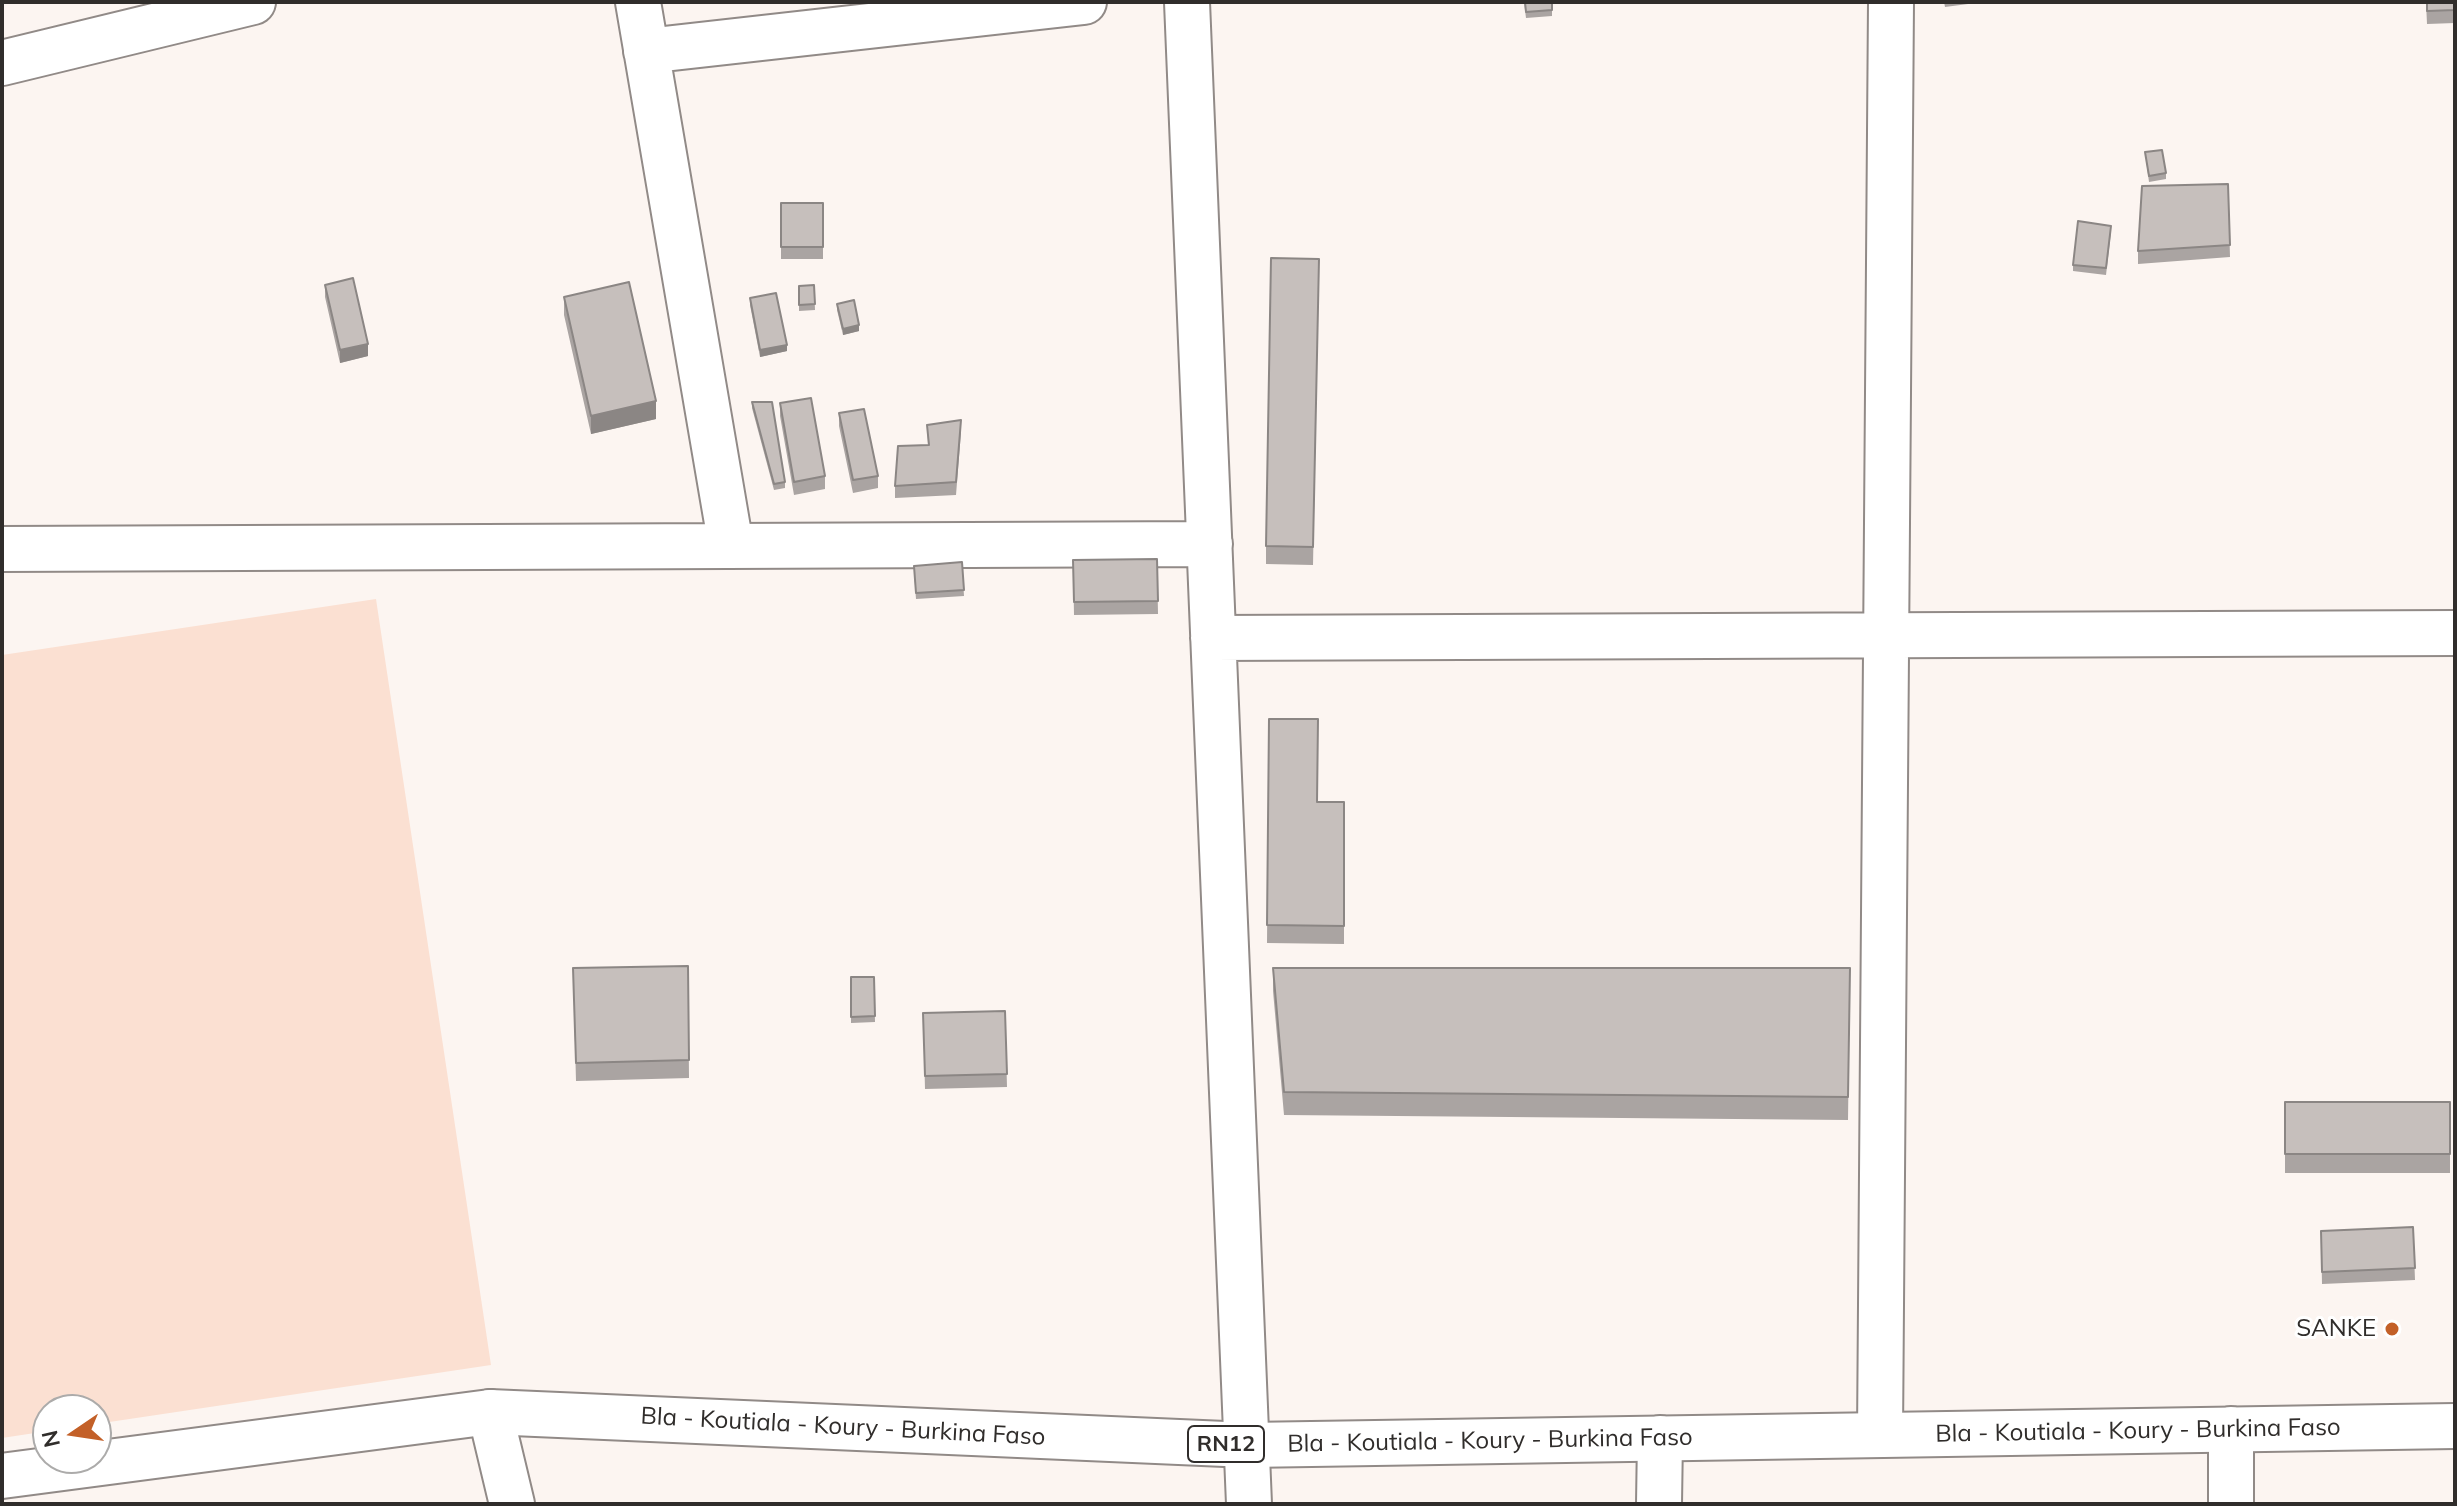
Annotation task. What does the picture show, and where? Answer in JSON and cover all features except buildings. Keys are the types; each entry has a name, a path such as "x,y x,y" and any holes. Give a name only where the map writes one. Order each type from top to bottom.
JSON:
{"street":[{"path":"2,63 253,2"},
{"path":"638,2 731,546"},
{"path":"646,51 1084,2"},
{"path":"1187,2 1249,1504"},
{"path":"1880,1435 1891,2"},
{"path":"2,549 1210,544"},
{"path":"1213,638 2455,633"},
{"path":"490,1412 512,1504"},
{"name":"Bla - Koutiala - Koury - Burkina Faso","path":"2,1476 490,1412 1248,1445 2455,1426"},
{"path":"2231,1429 2231,1504"},
{"path":"1659,1504 1660,1438"}],"shaded area":[{"path":"376,599 491,1365 112,1422 112,1394 32,1394 32,1433 2,1438 2,655"}],"place":[{"name":"SANKE","path":"2392,1329"}]}
